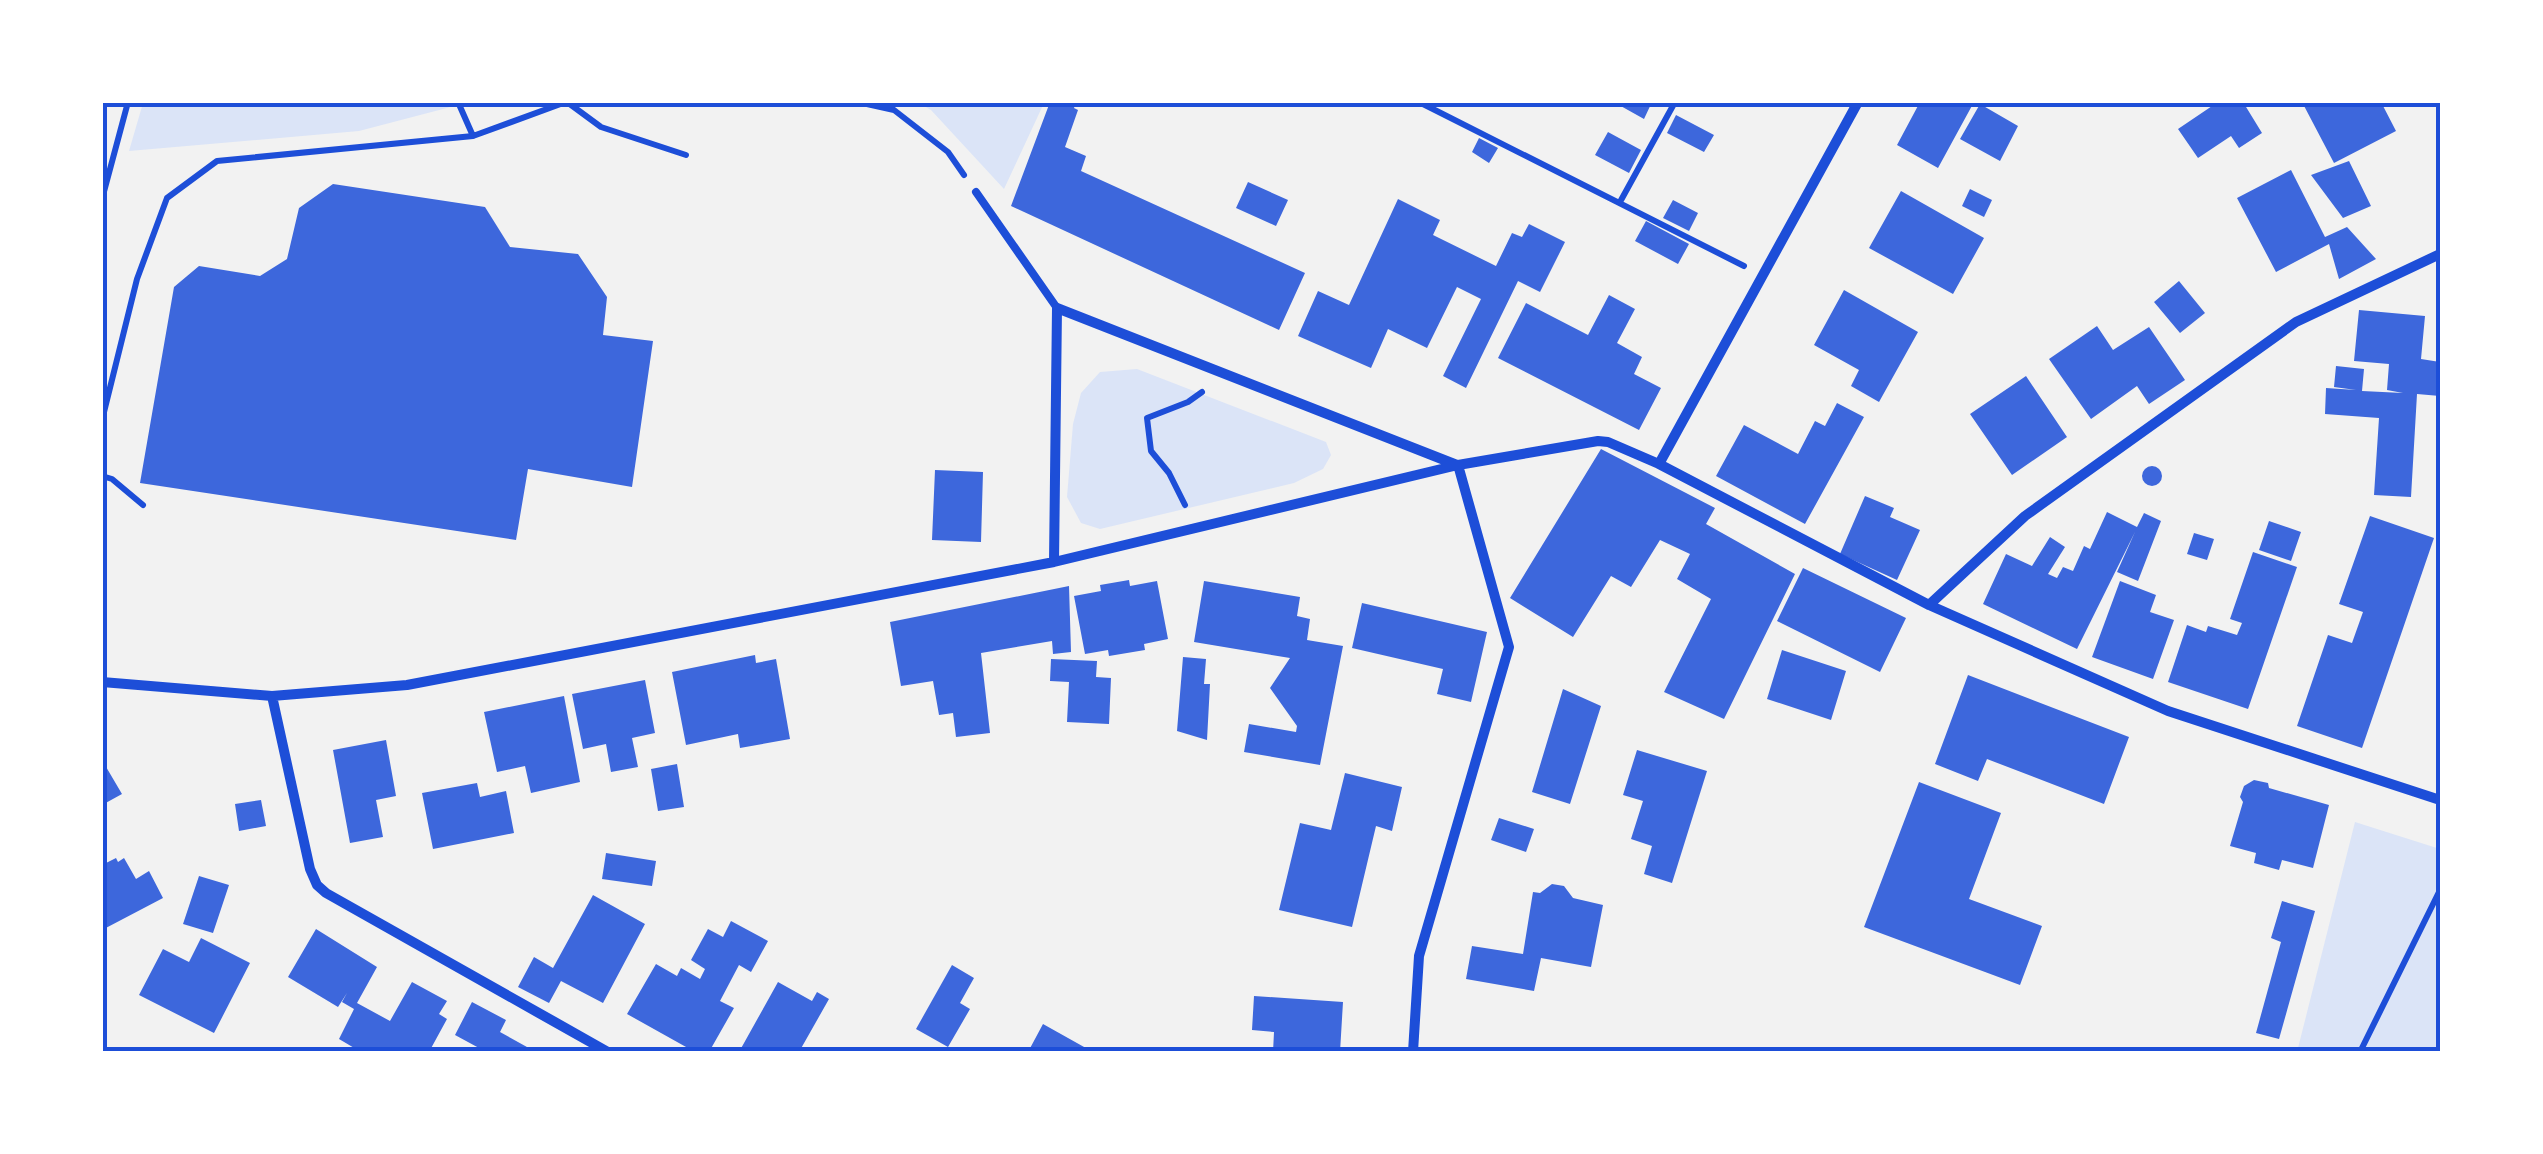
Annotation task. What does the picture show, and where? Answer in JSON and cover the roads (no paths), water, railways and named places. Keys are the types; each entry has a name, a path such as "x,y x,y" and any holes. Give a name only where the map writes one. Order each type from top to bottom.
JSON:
{"street":[{"path":"1658,464 1858,102"},
{"path":"1929,605 2025,516 2296,322 2440,254"},
{"path":"1054,562 1057,308 1458,466"},
{"path":"102,682 272,696 407,685 1054,562 1458,466 1598,441 1658,464 1929,605 2168,711 2440,800"},
{"path":"1413,1052 1420,956 1509,647 1458,466"},
{"path":"272,696 310,870 317,885 608,1052"}],"lane":[{"path":"976,192 1057,308"}]}
